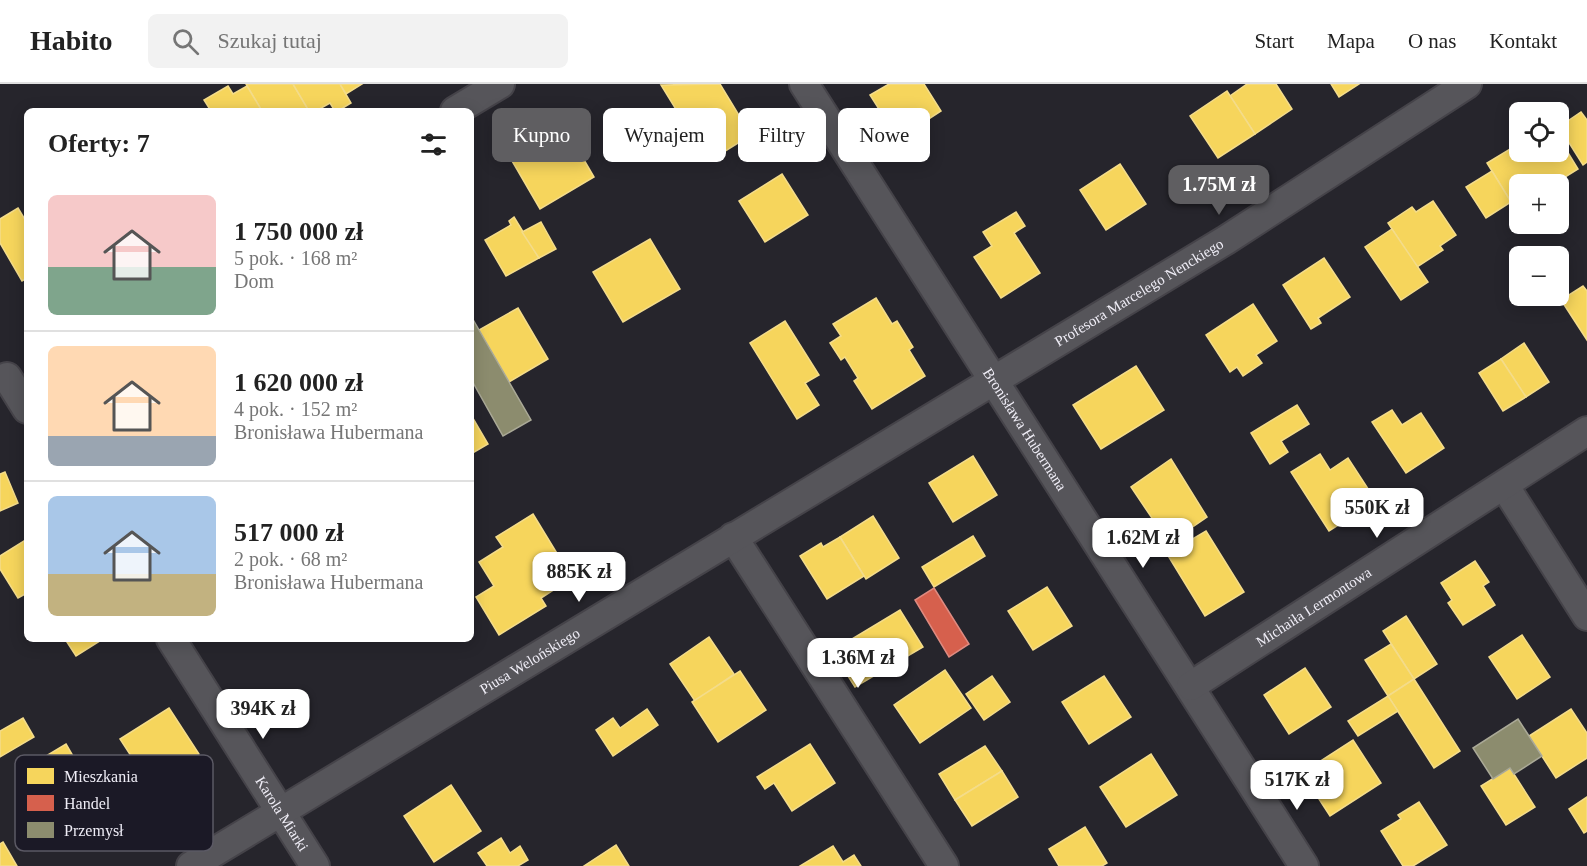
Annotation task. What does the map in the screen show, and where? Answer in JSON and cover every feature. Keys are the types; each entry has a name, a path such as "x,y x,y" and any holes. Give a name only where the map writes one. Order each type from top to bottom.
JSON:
{"street":[{"path":"460,108 500,84"},
{"name":"Bronisława Hubermana","path":"804,84 1304,866"},
{"name":"Profesora Marcelego Nenckiego","path":"993,382 1226,240 1467,84"},
{"path":"11,374 24,402"},
{"name":"Piusa Welońskiego","path":"191,866 993,382"},
{"name":"Michaiła Lermontowa","path":"1191,686 1587,431"},
{"path":"1504,485 1587,616"},
{"path":"733,537 944,866"},
{"name":"Karola Miarki","path":"173,642 315,866"}],"building: Mieszkania":[{"path":"246,84 293,84 307,108 260,108"},
{"path":"293,84 340,84 351,103 343,108 333,108 330,103 321,108 307,108"},
{"path":"340,84 362,84 346,94"},
{"path":"720,84 738,114 738,143 726,151 726,108 675,108 661,85"},
{"path":"889,84 924,84 941,111 930,118 930,108 878,108 870,95"},
{"path":"1247,84 1276,84 1292,109 1255,134 1230,96"},
{"path":"1331,84 1359,84 1339,97"},
{"path":"228,86 233,94 247,86 260,108 209,108 204,100"},
{"path":"1227,91 1255,134 1218,158 1190,116"},
{"path":"1581,112 1587,120 1587,162 1583,165 1569,143 1569,120"},
{"path":"1509,150 1509,162 1569,162 1569,154 1578,169 1569,175 1509,174 1509,199 1487,163"},
{"path":"513,162 585,162 594,177 540,209"},
{"path":"1120,164 1146,204 1106,230 1080,190"},
{"path":"1492,171 1509,199 1509,203 1486,218 1466,187"},
{"path":"782,174 808,215 765,242 739,201"},
{"path":"1433,201 1456,235 1440,246 1443,250 1417,267 1388,223 1412,207 1416,212"},
{"path":"18,208 24,218 24,280 22,281 0,243 0,219"},
{"path":"1016,212 1025,226 1014,233 1040,273 1001,298 974,257 992,246 983,232"},
{"path":"514,217 539,258 506,276 485,240 511,225 509,221"},
{"path":"541,222 556,249 539,258 522,232"},
{"path":"1392,229 1428,282 1401,300 1365,247"},
{"path":"650,239 680,289 623,322 593,272"},
{"path":"1324,258 1350,297 1318,318 1321,323 1311,329 1283,285"},
{"path":"1583,286 1587,291 1587,340 1565,306 1569,306 1569,295"},
{"path":"876,298 892,324 897,321 913,347 909,350 925,376 872,409 854,381 858,378 845,357 841,360 830,343 841,336 833,324"},
{"path":"1253,304 1277,341 1256,355 1262,363 1243,376 1237,367 1230,372 1206,335"},
{"path":"518,308 548,359 509,382 479,330"},
{"path":"785,321 819,375 805,383 819,405 797,419 750,343"},
{"path":"1524,343 1549,382 1526,397 1501,359"},
{"path":"1501,359 1526,397 1503,411 1479,373"},
{"path":"1136,366 1164,410 1101,449 1073,405"},
{"path":"1297,405 1309,424 1281,441 1288,452 1270,464 1251,433"},
{"path":"1392,410 1402,425 1421,413 1444,448 1406,473 1372,422"},
{"path":"474,420 488,444 474,452"},
{"path":"1320,454 1330,470 1348,458 1376,501 1329,531 1291,472"},
{"path":"973,456 997,495 953,522 929,483"},
{"path":"1171,459 1207,517 1178,537 1167,521 1158,527 1131,487"},
{"path":"5,472 18,503 0,511 0,474"},
{"path":"533,514 572,578 541,598 546,606 499,635 476,597 494,586 479,562 503,547 496,537"},
{"path":"873,516 899,558 866,579 840,537"},
{"path":"1206,531 1244,592 1205,616 1167,554"},
{"path":"973,536 985,556 934,587 922,567"},
{"path":"840,537 864,576 827,599 800,556 821,543 823,547"},
{"path":"24,541 24,595 18,598 0,569 0,556"},
{"path":"1475,561 1489,582 1483,586 1495,605 1463,625 1448,603 1452,600 1441,583"},
{"path":"1047,587 1072,626 1033,650 1008,611"},
{"path":"900,610 923,647 855,687 832,651"},
{"path":"1406,616 1437,664 1414,679 1383,631"},
{"path":"1522,635 1550,677 1517,699 1489,657"},
{"path":"709,637 734,674 695,701 670,664"},
{"path":"67,642 98,642 76,656"},
{"path":"1391,644 1414,679 1388,696 1365,660"},
{"path":"1305,668 1331,707 1289,734 1264,695"},
{"path":"945,670 971,708 920,743 894,705"},
{"path":"740,671 766,710 718,742 692,702"},
{"path":"992,676 1010,702 984,720 966,694"},
{"path":"1104,676 1131,717 1089,744 1062,702"},
{"path":"1414,679 1460,751 1434,768 1388,696"},
{"path":"1388,696 1398,711 1358,736 1348,721"},
{"path":"169,708 199,754 130,755 120,739"},
{"path":"647,709 658,725 613,756 596,730 613,718 620,728"},
{"path":"1571,709 1587,733 1587,758 1556,778 1529,736"},
{"path":"23,718 34,737 0,757 0,731"},
{"path":"1353,740 1381,783 1330,816 1302,773"},
{"path":"66,744 72,755 48,755"},
{"path":"810,744 835,783 792,811 774,783 765,789 757,777"},
{"path":"985,746 1002,771 955,800 939,774"},
{"path":"1151,754 1177,795 1126,827 1100,787"},
{"path":"1510,768 1535,807 1506,825 1481,786"},
{"path":"1002,771 1018,797 972,826 955,800"},
{"path":"451,785 481,831 434,862 404,816"},
{"path":"1587,797 1587,831 1584,833 1569,809"},
{"path":"1419,802 1447,845 1413,866 1403,866 1381,831 1401,819 1398,815"},
{"path":"1085,827 1107,863 1102,866 1059,866 1049,849"},
{"path":"501,838 510,853 520,846 528,860 518,866 487,866 478,853"},
{"path":"3,842 17,866 0,866 0,844"},
{"path":"616,845 629,866 584,866"},
{"path":"833,846 843,862 854,855 861,866 800,866"}],"building: Handel":[{"path":"934,588 969,644 949,657 915,600"}],"building: Przemysł":[{"path":"474,321 531,420 503,436 474,384"},
{"path":"1518,719 1542,756 1514,774 1510,768 1493,779 1473,748"}]}
